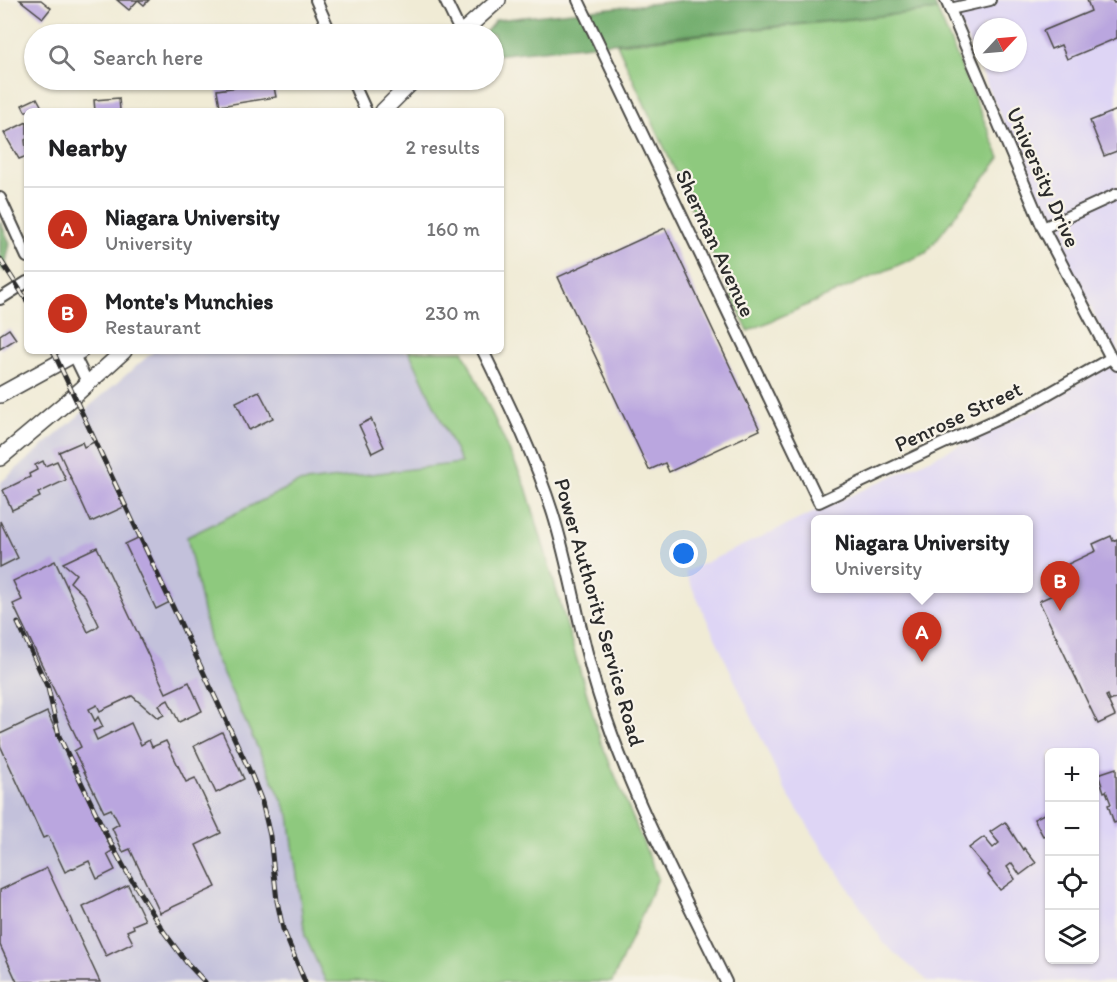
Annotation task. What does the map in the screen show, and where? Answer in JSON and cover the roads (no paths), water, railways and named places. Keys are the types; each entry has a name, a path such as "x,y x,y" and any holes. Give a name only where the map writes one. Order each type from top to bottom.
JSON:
{"main road":[{"path":"471,24 498,0"},
{"path":"386,108 404,90"},
{"path":"0,395 72,354"},
{"path":"0,458 121,354"}],"street":[{"path":"316,0 327,24"},
{"path":"446,0 456,24"},
{"name":"Sherman Avenue","path":"578,0 819,502"},
{"path":"948,4 990,0"},
{"name":"University Drive","path":"948,4 1044,228 1114,362"},
{"path":"357,90 365,108"},
{"path":"1044,228 1117,194"},
{"path":"0,198 24,250"},
{"path":"0,299 24,284"},
{"path":"76,354 88,384"},
{"name":"Power Authority Service Road","path":"484,354 519,425 547,496 589,659 616,746 648,819 726,982"},
{"name":"Penrose Street","path":"819,502 1025,407 1114,362"}],"railway":[{"path":"0,259 24,296"},
{"path":"54,354 252,776 262,802 270,836 277,901 283,929 305,982"},
{"path":"18,623 48,688 59,736 108,838 164,932 187,963 205,982"}],"place":[{"name":"Monte's Munchies","path":"1060,611"},
{"name":"Niagara University","path":"922,662"}]}
